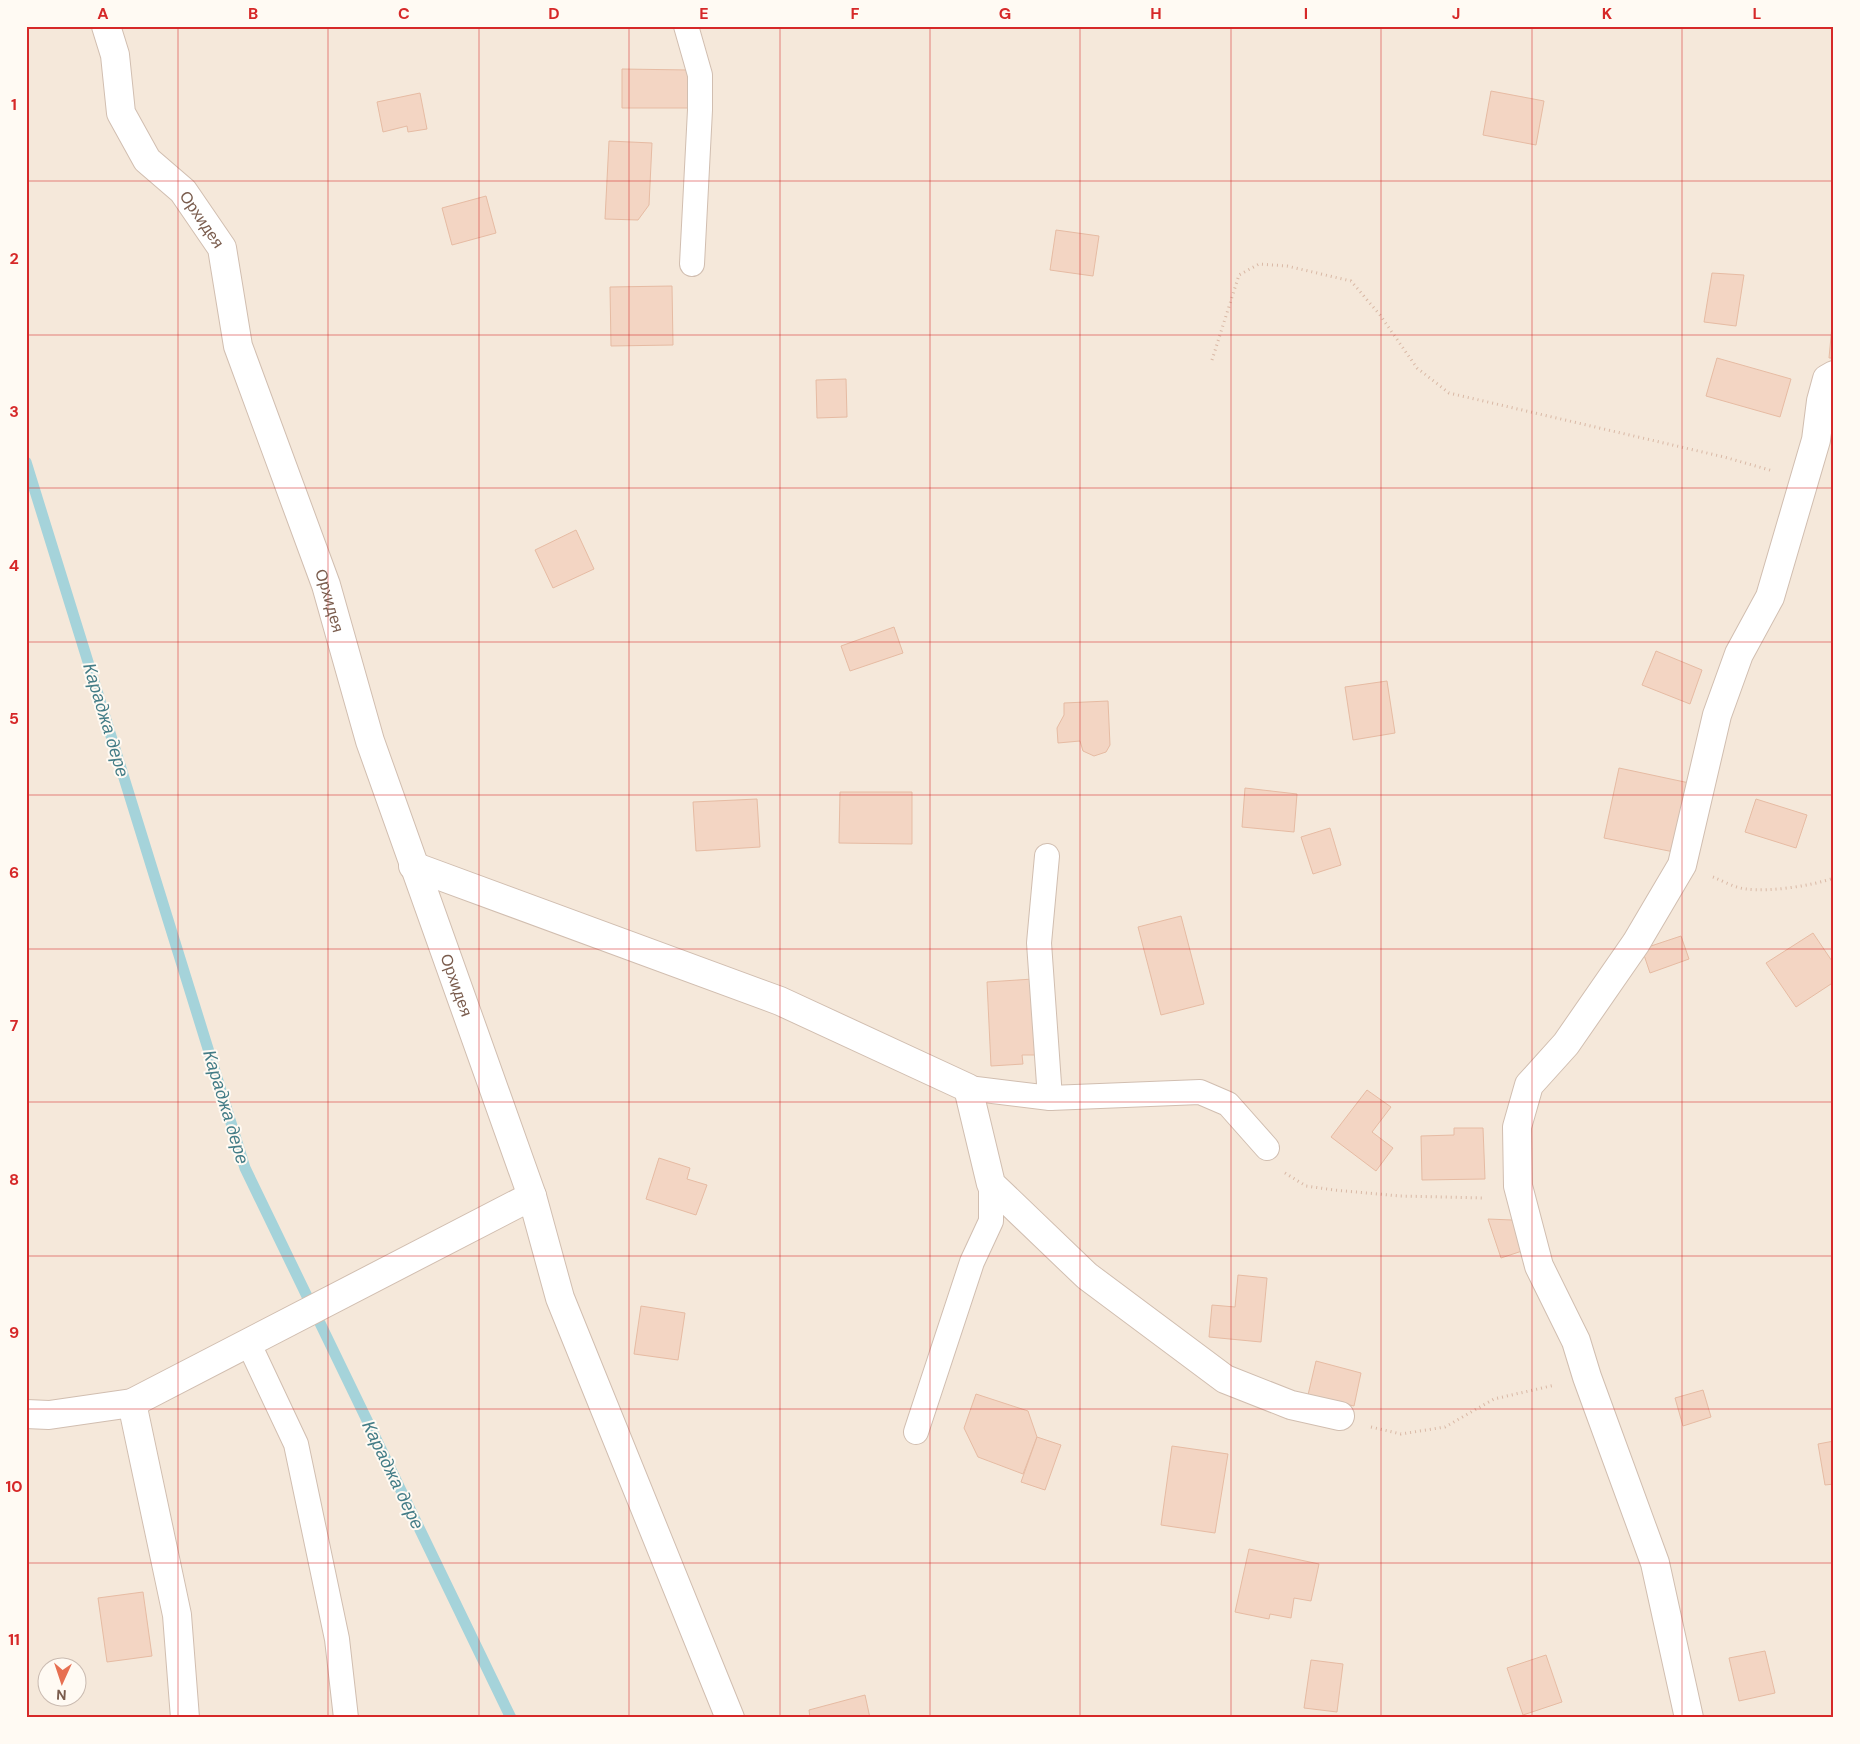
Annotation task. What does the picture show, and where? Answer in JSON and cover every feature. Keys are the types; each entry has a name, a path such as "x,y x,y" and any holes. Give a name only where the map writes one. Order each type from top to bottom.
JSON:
{"street":[{"name":"Орхидея","path":"106,26 115,55 121,113 147,160 183,191 222,248 238,346 326,585 370,741 532,1196 560,1298 730,1718"},
{"path":"1689,1718 1655,1563 1586,1377 1576,1341 1540,1266 1518,1186 1517,1127 1529,1085 1566,1044 1636,943 1682,865 1717,715 1739,654 1770,597 1816,440 1821,401 1827,379 1834,375"},
{"path":"413,866 780,1001 968,1088 991,1184 1087,1276 1226,1379 1291,1405 1340,1416"},
{"path":"26,1414 49,1415 132,1403 532,1196"},
{"path":"132,1403 177,1615 185,1718"}],"lane":[{"path":"686,26 700,74 700,110 692,264"},
{"path":"1047,856 1039,943 1050,1098"},
{"path":"968,1088 1050,1098 1200,1092 1228,1104 1267,1148"},
{"path":"916,1432 972,1262 991,1220 991,1184"},
{"path":"248,1342 296,1444 336,1639 346,1718"}],"path":[{"path":"1212,360 1239,275 1259,264 1287,266 1351,281 1380,315 1416,368 1449,393 1724,457 1804,480"},
{"path":"1682,865 1745,889 1784,888 1818,884 1834,878"},
{"path":"1267,1148 1287,1175 1306,1186 1400,1196 1488,1198 1520,1193"},
{"path":"1340,1416 1370,1427 1401,1434 1445,1427 1494,1399 1586,1377"}],"shaded area":[{"path":"26,26 1834,26 1834,1718 26,1718"}],"building":[{"path":"622,69 689,70 689,108 622,108"},
{"path":"1491,91 1544,101 1536,145 1483,135"},
{"path":"420,93 427,129 408,132 407,126 383,132 377,102"},
{"path":"609,141 652,143 649,205 638,220 605,219"},
{"path":"486,196 496,233 452,245 442,208"},
{"path":"1056,230 1099,236 1093,276 1050,270"},
{"path":"1712,273 1744,275 1736,326 1704,322"},
{"path":"672,286 673,345 611,346 610,287"},
{"path":"1832,326 1834,326 1834,358 1829,358"},
{"path":"1717,358 1791,379 1780,417 1706,396"},
{"path":"846,379 847,417 817,418 816,380"},
{"path":"576,530 594,569 553,588 535,550"},
{"path":"894,627 903,653 850,671 841,646"},
{"path":"1656,651 1702,670 1690,704 1642,685"},
{"path":"1387,681 1395,733 1353,740 1345,687"},
{"path":"1108,701 1110,745 1106,752 1094,756 1083,751 1080,741 1058,743 1057,728 1064,715 1064,703"},
{"path":"1619,768 1694,784 1679,853 1604,838"},
{"path":"1245,788 1297,794 1294,832 1242,827"},
{"path":"840,792 912,792 912,844 839,843"},
{"path":"757,799 760,847 696,851 693,802"},
{"path":"1756,799 1807,815 1796,848 1745,832"},
{"path":"1330,828 1341,865 1313,874 1301,837"},
{"path":"1181,916 1204,1004 1161,1015 1138,927"},
{"path":"1813,933 1834,964 1834,982 1796,1007 1766,963"},
{"path":"1681,936 1689,959 1650,973 1642,949"},
{"path":"1033,979 1037,1055 1022,1055 1023,1064 991,1066 987,982"},
{"path":"1367,1090 1391,1107 1372,1132 1393,1148 1376,1171 1331,1137"},
{"path":"1454,1128 1483,1128 1485,1179 1422,1180 1421,1136 1454,1135"},
{"path":"659,1158 690,1168 687,1179 707,1185 696,1215 646,1199"},
{"path":"1488,1219 1512,1220 1525,1250 1501,1258"},
{"path":"1238,1275 1267,1278 1261,1342 1209,1337 1212,1305 1235,1307"},
{"path":"641,1306 685,1313 678,1360 634,1354"},
{"path":"1316,1361 1361,1373 1354,1406 1308,1395"},
{"path":"1703,1390 1711,1417 1683,1426 1675,1398"},
{"path":"976,1394 1028,1411 1037,1437 1023,1474 978,1457 964,1428"},
{"path":"1037,1437 1061,1445 1045,1490 1021,1482"},
{"path":"1834,1441 1834,1484 1825,1485 1818,1444"},
{"path":"1172,1446 1228,1454 1215,1533 1161,1525"},
{"path":"1249,1549 1319,1564 1311,1601 1294,1598 1291,1618 1270,1614 1269,1619 1235,1612"},
{"path":"143,1592 152,1656 107,1662 98,1598"},
{"path":"1765,1651 1775,1693 1739,1701 1729,1658"},
{"path":"1546,1655 1562,1702 1523,1715 1507,1668"},
{"path":"1311,1660 1343,1664 1337,1712 1304,1708"},
{"path":"865,1695 870,1718 810,1718 809,1710"}],"waterway":[{"name":"Караджа дере","path":"26,462 245,1168 511,1718"}]}
